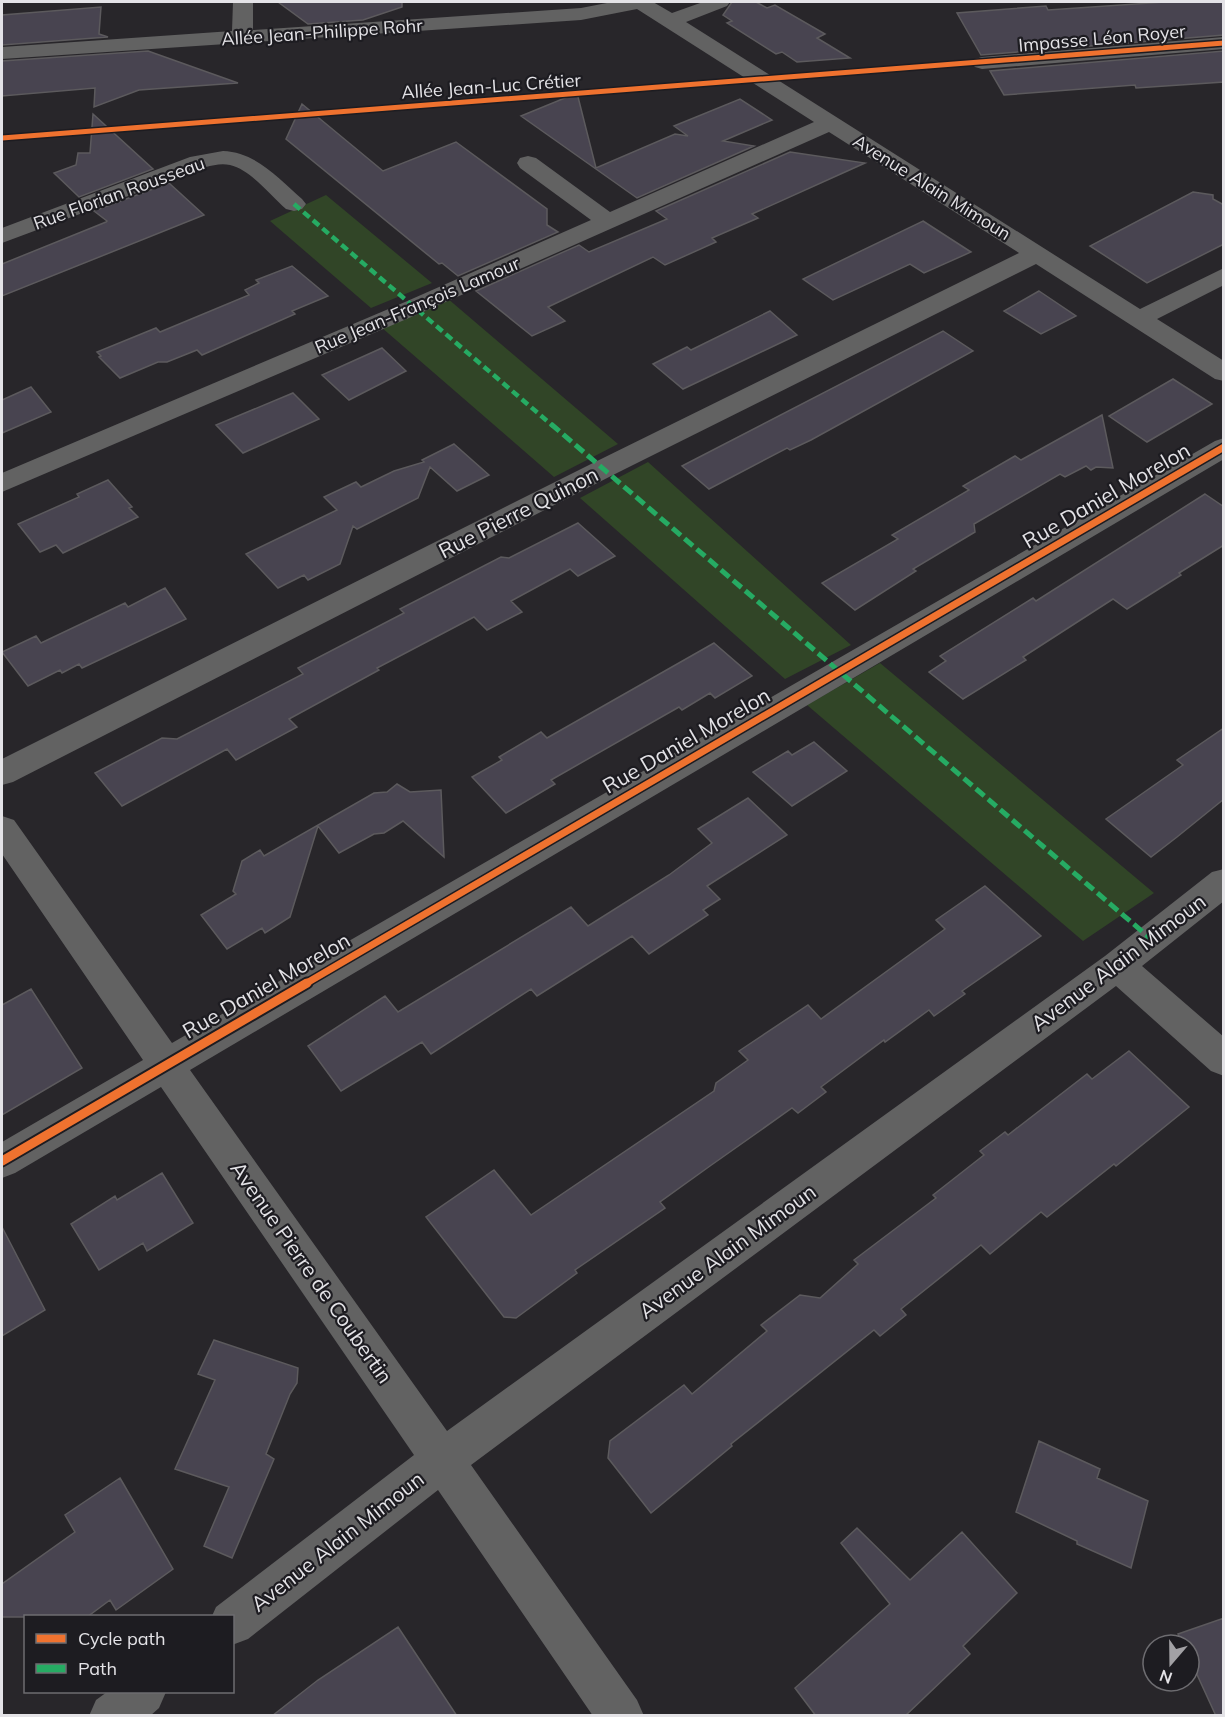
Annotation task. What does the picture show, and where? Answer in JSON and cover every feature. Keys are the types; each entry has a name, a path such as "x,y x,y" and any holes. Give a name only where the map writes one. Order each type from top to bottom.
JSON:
{"street":[{"path":"242,37 243,2"},
{"name":"Allée Jean-Philippe Rohr","path":"2,53 580,15 640,2"},
{"name":"Avenue Alain Mimoun","path":"640,2 1224,373"},
{"path":"671,21 720,2"},
{"name":"Impasse Léon Royer","path":"982,63 1224,43"},
{"name":"Rue Jean-François Lamour","path":"2,483 414,307 831,123"},
{"name":"Rue Florian Rousseau","path":"2,236 198,162 219,157 234,158 244,162 294,204"},
{"path":"528,163 608,222"},
{"name":"Rue Pierre Quinon","path":"2,773 603,469 1037,254"},
{"path":"1139,319 1224,275"},
{"name":"Rue Daniel Morelon","path":"2,1161 1224,447"},
{"name":"Avenue Pierre de Coubertin","path":"2,829 621,1716"},
{"name":"Avenue Alain Mimoun","path":"234,1621 442,1460 1117,966 1224,882"},
{"path":"1117,966 1224,1060"},
{"path":"112,1716 142,1693"}],"green space":[{"path":"326,195 432,283 371,308 270,221"},
{"path":"447,298 618,444 554,477 381,327"},
{"path":"648,462 851,645 785,679 580,498"},
{"path":"880,663 1154,893 1083,941 807,705"}],"building":[{"path":"278,2 402,2 402,7 363,20 308,24"},
{"path":"732,2 756,2 767,8 775,5 825,34 817,38 850,58 797,62 782,52 776,54 727,23 732,21 723,15"},
{"path":"1165,2 1224,2 1224,35 981,55 957,13 1046,6 1048,10"},
{"path":"101,7 99,34 108,37 2,45 2,15"},
{"path":"148,51 238,83 139,90 94,107 95,88 2,96 2,61"},
{"path":"1224,51 1224,82 1136,88 1135,85 1004,95 990,71"},
{"path":"577,93 596,168 675,134 688,136 674,126 740,99 772,120 723,141 754,146 637,198 521,116"},
{"path":"302,104 383,171 456,142 547,209 547,225 558,232 458,276 442,263 439,264 286,139"},
{"path":"93,114 153,169 79,197 54,173 76,165 78,153 90,153"},
{"path":"790,152 865,163 752,214 758,218 712,238 716,242 665,265 653,257 548,307 565,321 532,336 476,291 579,245 589,252 667,219 656,211"},
{"path":"169,183 204,215 2,296 2,264 106,222 94,211"},
{"path":"1193,192 1213,195 1213,199 1224,205 1224,244 1147,283 1090,246"},
{"path":"923,221 971,252 924,273 910,264 833,300 803,279"},
{"path":"292,266 328,296 292,311 295,314 202,355 197,350 167,362 158,362 120,378 99,357 101,356 97,352 156,328 160,332 249,295 245,290 259,283 256,280"},
{"path":"1039,291 1076,316 1041,334 1004,311"},
{"path":"770,311 797,335 683,389 653,364 687,347 691,350"},
{"path":"943,331 973,351 811,440 790,450 787,448 709,489 682,466"},
{"path":"382,348 406,371 349,400 322,375"},
{"path":"1173,379 1212,404 1147,442 1109,416"},
{"path":"31,387 51,412 2,433 2,400"},
{"path":"293,393 319,419 243,453 216,425"},
{"path":"1102,415 1113,468 1096,467 1091,470 1086,466 1065,477 1060,474 974,524 975,532 913,569 916,571 855,610 822,583 898,539 892,535 969,490 963,486 1015,456 1021,460"},
{"path":"454,444 489,475 457,491 430,467 418,498 357,529 353,526 340,564 308,580 304,575 278,588 246,554 337,510 324,497 356,482 361,487 394,471 424,462 422,460"},
{"path":"108,480 138,517 63,553 56,545 40,552 18,524 79,497 77,494"},
{"path":"1205,494 1224,507 1224,545 1179,573 1181,575 1127,609 1113,599 1023,657 1026,660 963,699 929,672 946,661 940,656 1033,598 1036,601"},
{"path":"578,523 615,556 578,576 570,569 511,601 522,612 487,630 474,617 377,668 379,670 289,719 297,727 236,760 227,749 122,806 95,773 162,738 177,739 303,674 298,668 404,613 400,609 501,557 509,558"},
{"path":"165,588 186,619 82,668 79,664 62,673 60,670 28,686 2,652 36,636 41,643 125,603 128,607"},
{"path":"714,643 752,676 715,698 710,693 682,710 679,707 551,780 555,784 506,813 472,777 502,760 499,757 541,732 547,738"},
{"path":"1224,728 1224,799 1177,837 1151,857 1106,819 1183,765 1177,760"},
{"path":"814,742 847,771 792,806 753,772 788,751 792,755"},
{"path":"397,784 410,792 441,790 444,857 403,821 384,833 374,834 339,853 318,826 290,917 265,933 262,928 227,949 201,915 236,894 233,891 242,861 260,850 264,856 374,793 387,792"},
{"path":"748,798 787,835 707,886 720,899 703,910 708,915 649,954 632,936 537,996 531,989 431,1054 422,1042 341,1091 308,1046 385,996 398,1012 571,907 588,926 669,875 712,843 698,829"},
{"path":"985,886 1041,936 962,991 965,994 934,1016 929,1010 885,1042 884,1040 821,1087 826,1092 798,1113 792,1108 660,1202 665,1208 575,1270 577,1273 516,1318 504,1317 426,1217 494,1170 531,1215 714,1091 716,1083 748,1060 739,1051 808,1005 821,1019 945,929 936,920"},
{"path":"31,989 82,1068 2,1115 2,1005"},
{"path":"1129,1051 1189,1107 1116,1166 1114,1164 1047,1217 1041,1212 990,1254 981,1245 901,1309 906,1315 880,1336 874,1330 731,1444 732,1446 651,1513 608,1458 610,1441 684,1385 692,1394 767,1331 761,1325 800,1295 820,1298 858,1264 854,1260 936,1198 933,1195 984,1155 980,1151 1005,1132 1008,1135 1087,1074 1092,1079"},
{"path":"162,1173 193,1223 147,1251 143,1243 99,1270 71,1224 115,1196 117,1200"},
{"path":"2,1227 45,1310 2,1336"},
{"path":"214,1340 298,1368 297,1383 290,1394 266,1454 274,1459 232,1558 204,1546 229,1487 175,1469 215,1380 198,1374"},
{"path":"1039,1441 1100,1469 1097,1478 1148,1501 1131,1568 1077,1544 1077,1541 1016,1512"},
{"path":"120,1478 173,1569 116,1610 110,1600 90,1615 2,1617 2,1584 75,1532 65,1515"},
{"path":"857,1528 910,1580 962,1532 1017,1593 963,1646 970,1654 905,1716 816,1716 795,1688 890,1604 841,1543"},
{"path":"1224,1618 1224,1716 1216,1716 1201,1683 1201,1633 1181,1633"},
{"path":"398,1627 457,1716 272,1716 318,1680"}],"marked path":[{"path":"294,204 1151,939"}],"cycle path":[{"name":"Allée Jean-Luc Crétier","path":"2,138 1224,43"},
{"path":"2,1161 1224,447"}]}
